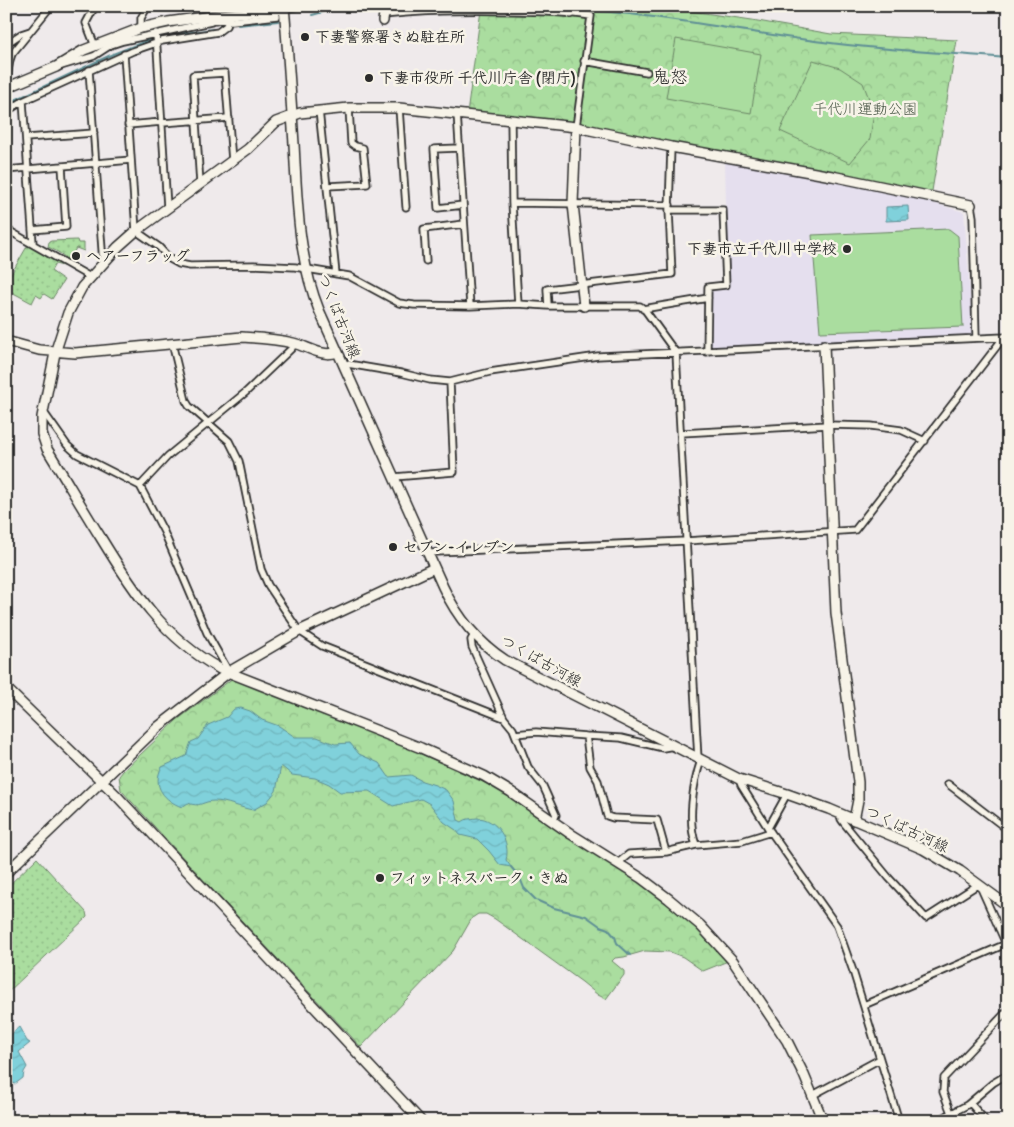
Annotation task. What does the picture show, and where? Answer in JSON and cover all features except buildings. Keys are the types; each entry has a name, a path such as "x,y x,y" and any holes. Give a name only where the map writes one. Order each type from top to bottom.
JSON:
{"street":[{"path":"6,82 11,57 51,6"},
{"path":"141,28 142,18 148,6"},
{"path":"6,88 56,67 95,46 116,40 230,17 299,6"},
{"path":"384,14 417,11 571,9 591,16 576,127 573,204 584,306"},
{"path":"93,10 86,23 95,46"},
{"name":"つくば古河線","path":"282,10 292,115 296,193 306,269 314,299 434,568 461,620 488,648 505,660 739,779 787,794 923,849 960,871 1008,906"},
{"path":"211,22 219,15"},
{"path":"56,67 94,56 116,40 141,28 219,15 230,17"},
{"path":"6,112 23,100 124,54 157,43 218,32 226,26 230,17"},
{"path":"6,44 21,34 30,31"},
{"path":"156,33 168,207"},
{"path":"124,54 136,231"},
{"path":"94,56 98,66"},
{"path":"584,60 647,72"},
{"path":"89,70 103,263"},
{"path":"200,184 193,75 225,73 232,161"},
{"path":"23,100 33,243"},
{"path":"328,186 368,184 364,148 351,143 349,108"},
{"path":"399,108 406,207"},
{"path":"823,1121 795,1056 778,1025 724,950 700,925 669,899 618,863 484,776 422,748 213,665 164,627 127,580 47,449 42,434 43,412 55,353 70,308 90,277 136,231 248,149 276,122 292,115 319,110 399,108 576,127 671,147 832,176 970,205 973,217 976,337"},
{"path":"319,110 336,274"},
{"path":"457,113 470,306"},
{"path":"128,125 228,118"},
{"path":"511,119 512,204 518,304"},
{"path":"26,138 94,133"},
{"path":"548,306 547,290 581,284 672,274 671,147"},
{"path":"459,148 434,149 438,208 463,205"},
{"path":"6,170 131,160"},
{"path":"32,230 66,227 62,166"},
{"path":"512,204 573,204 723,210 726,285 708,287 707,352"},
{"path":"426,261 424,229 464,224"},
{"path":"6,228 90,277"},
{"path":"136,231 159,247 170,259 186,266 254,265 295,267 349,276 399,303 470,306 518,304 548,306 640,306 643,309 676,353 700,759 691,823 696,845"},
{"path":"643,309 708,298"},
{"path":"6,341 55,353 99,352 242,337 294,343 328,354 337,352"},
{"path":"342,362 430,380 450,382 490,372 598,356 1004,337 855,530 437,552 429,554"},
{"path":"172,343 186,401 189,406 229,441 239,461 261,569 268,585 299,631 322,646 504,718"},
{"path":"140,486 168,456 257,382 292,348 294,343"},
{"path":"824,345 836,613 858,782 858,800 854,820"},
{"path":"394,477 454,472 450,382"},
{"path":"43,412 66,445 77,454 140,486 164,532 207,634 229,672"},
{"path":"681,433 828,424 871,426 901,430 925,441"},
{"path":"6,872 158,727 229,672 299,631 434,568"},
{"path":"474,635 471,640 472,647 504,718 516,734 528,767 543,786 552,804 556,815 553,822"},
{"path":"6,688 101,780 421,1121"},
{"path":"516,734 531,732 586,736 630,740 663,748 675,746"},
{"path":"586,736 590,767 598,781 607,816 612,818 657,820 666,852"},
{"path":"739,779 741,786 769,830 837,926 864,1005 899,1121"},
{"path":"948,784 1008,830"},
{"path":"618,863 629,854 666,852 696,845 742,841 769,830 787,794"},
{"path":"842,815 842,822 889,878 926,918 979,884 1007,947 864,1005"},
{"path":"999,929 1008,925"},
{"path":"1008,975 1004,985 1008,994"},
{"path":"957,1121 943,1092 944,1078 1008,1010"},
{"path":"813,1095 880,1059"},
{"path":"937,1121 970,1103 993,1083 1008,1074"},
{"path":"970,1103 986,1121"}],"shaded area":[{"name":"下妻市立千代川中学校","path":"725,162 830,181 933,203 964,212 973,334 714,348 711,345 711,288 728,287"}],"green space":[{"name":"千代川運動公園","path":"572,6 656,6 831,34 957,40 931,197 576,127 467,114 481,10 571,13"},
{"path":"676,39 761,54 751,113 666,98"},
{"path":"813,60 840,68 863,83 874,112 870,139 850,163 780,131"},
{"path":"949,229 958,236 963,327 820,332 812,235"},
{"path":"77,240 78,243 84,243 84,251 76,248 68,263 63,255 48,247 51,241"},
{"path":"29,243 65,264 63,266 55,264 51,271 64,280 52,299 44,294 41,298 36,295 32,303 6,289 6,283"},
{"name":"フィットネスパーク・きぬ","path":"233,678 382,736 498,789 569,838 642,882 696,927 728,961 703,971 683,957 670,952 645,951 615,958 612,961 624,971 624,975 606,999 495,919 486,914 478,914 472,918 453,951 361,1047 121,790 119,776 123,771 177,720"},
{"path":"37,858 86,912 87,917 6,994 6,888"}],"water":[{"path":"908,206 909,220 886,221 886,207"},
{"path":"241,708 250,711 262,720 279,726 295,737 317,737 335,744 350,743 359,754 379,763 389,777 411,775 446,790 454,801 458,820 462,822 469,819 484,819 491,822 501,832 506,846 506,860 511,867 500,865 477,839 460,835 444,822 430,804 421,799 393,806 369,791 340,792 329,784 315,778 292,775 281,766 276,791 267,802 253,810 219,801 210,801 199,805 188,803 182,807 165,797 158,780 162,767 186,756 191,742 198,739 208,725 227,717 234,709"},
{"path":"19,1027 30,1043 19,1052 27,1067 23,1078 15,1084 8,1082 6,1084 6,1037"}],"waterway":[{"path":"388,7 422,6"},
{"path":"487,6 570,9"},
{"path":"312,15 334,9 381,8"},
{"path":"574,9 668,19 846,45 1008,58"},
{"path":"238,25 278,21"},
{"path":"158,37 213,29"},
{"path":"6,106 113,54 154,38"},
{"path":"511,867 520,878 524,888 536,900 554,908 586,916 608,929 615,937 617,943 630,955"}],"place":[{"name":"下妻警察署きぬ駐在所","path":"305,37"},
{"name":"下妻市役所 千代川庁舎 (閉庁)","path":"369,78"},
{"name":"下妻市立千代川中学校","path":"847,249"},
{"name":"ヘアーフラッグ","path":"76,256"},
{"name":"セブン-イレブン","path":"393,547"},
{"name":"フィットネスパーク・きぬ","path":"380,878"}],"district":[{"name":"鬼怒","path":"670,77"}]}
